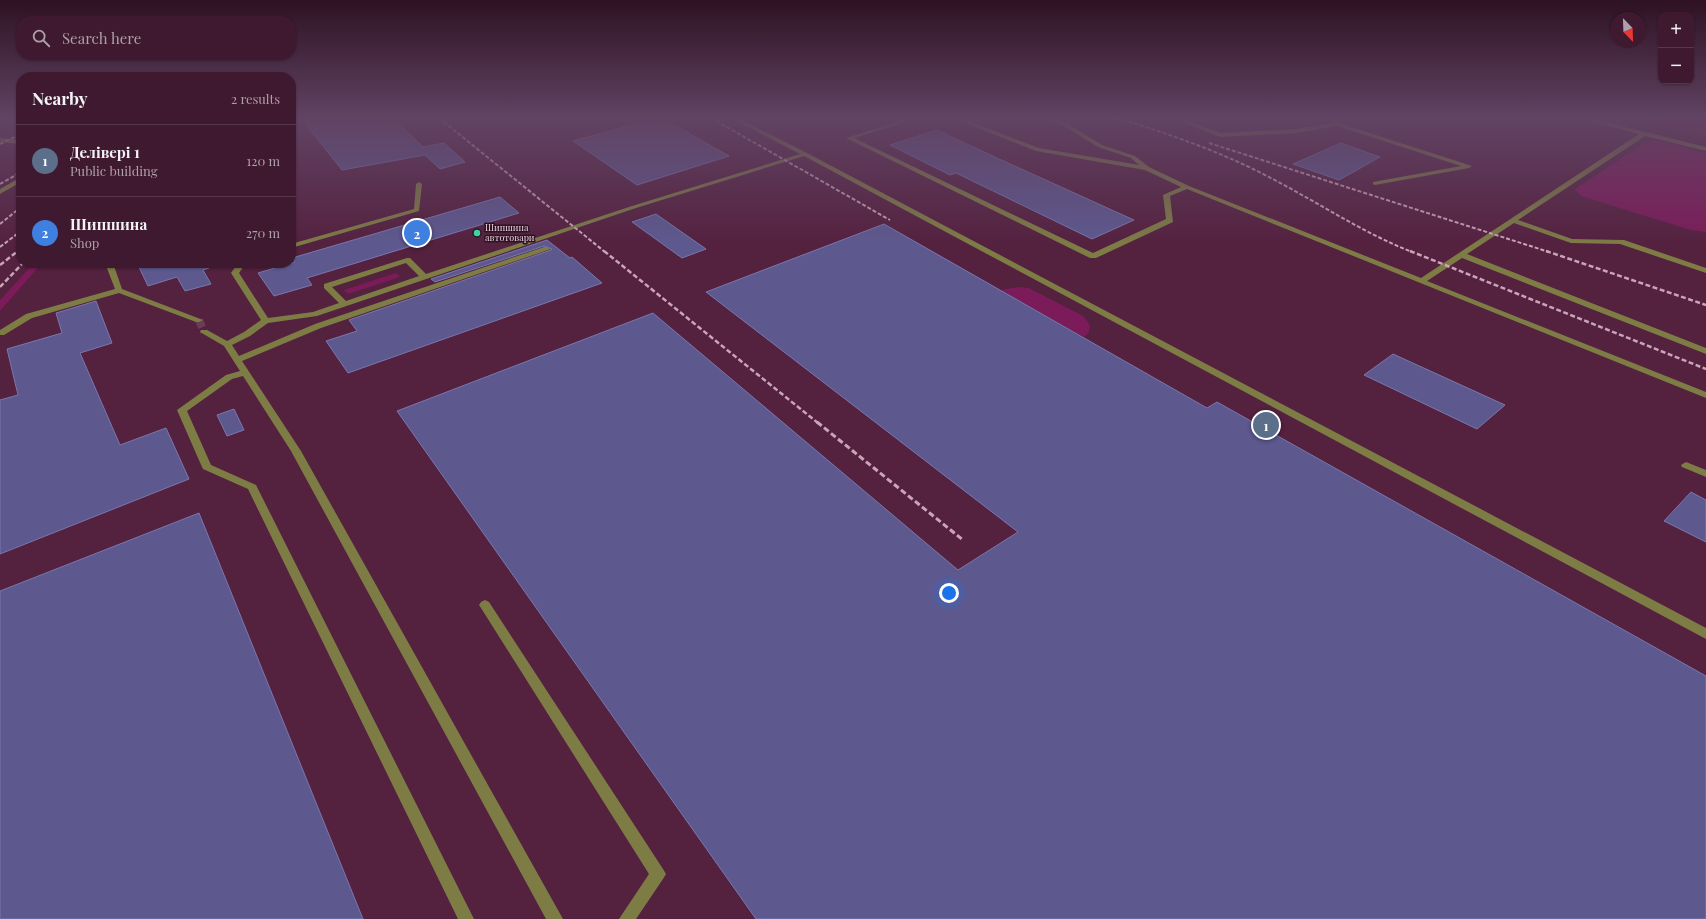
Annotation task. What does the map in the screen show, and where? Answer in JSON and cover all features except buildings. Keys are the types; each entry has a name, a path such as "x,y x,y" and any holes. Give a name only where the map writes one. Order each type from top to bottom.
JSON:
{"lane":[{"path":"227,344 247,334 266,321 314,314 634,207 783,161"},
{"path":"818,161 1706,634"},
{"path":"896,161 1092,256 1170,220 1166,195 1187,187"},
{"path":"1104,161 1147,168"},
{"path":"1138,161 1147,168 1187,187 1423,280 1706,395"},
{"path":"1375,183 1469,166 1453,161"},
{"path":"1423,280 1491,234 1514,221 1602,161"},
{"path":"0,192 16,183"},
{"path":"296,245 417,210 419,184"},
{"path":"1514,221 1571,241 1621,242 1706,271"},
{"path":"237,360 318,326 547,249"},
{"path":"1462,255 1706,351"},
{"path":"345,304 327,286 407,260 424,277"},
{"path":"111,268 119,290"},
{"path":"238,268 235,273 266,321"},
{"path":"1,333 29,316 119,290 199,320"},
{"path":"204,332 227,344 296,451 555,919"},
{"path":"245,372 229,377 182,410 207,467 252,487 466,919"},
{"path":"1686,464 1706,474"},
{"path":"485,605 658,874 627,919"}],"shaded area":[{"path":"1618,161 1706,161 1706,232 1691,230 1581,196 1575,189"},
{"path":"29,268 38,268 0,311 0,300"},
{"path":"396,273 400,277 348,294 344,290"},
{"path":"1018,287 1029,288 1083,316 1090,325 1089,332 1084,337 1000,290"}],"tunnel":[{"path":"199,320 204,332"}],"railway":[{"path":"492,161 605,252"},
{"path":"786,161 890,220"},
{"path":"1235,161 1375,235 1412,252"},
{"path":"1265,161 1548,252"},
{"path":"0,184 16,175"},
{"path":"0,224 16,211"},
{"path":"0,247 16,235"},
{"path":"604,251 818,423"},
{"path":"1410,251 1706,369"},
{"path":"1548,252 1706,305"},
{"path":"0,265 16,253"},
{"path":"0,287 18,268"},
{"path":"817,422 963,540"}],"place":[{"name":"Шипшина","path":"417,233"},
{"name":"Шипшина автотовари","path":"477,233"},
{"name":"Делівері 1","path":"1266,425"}]}
